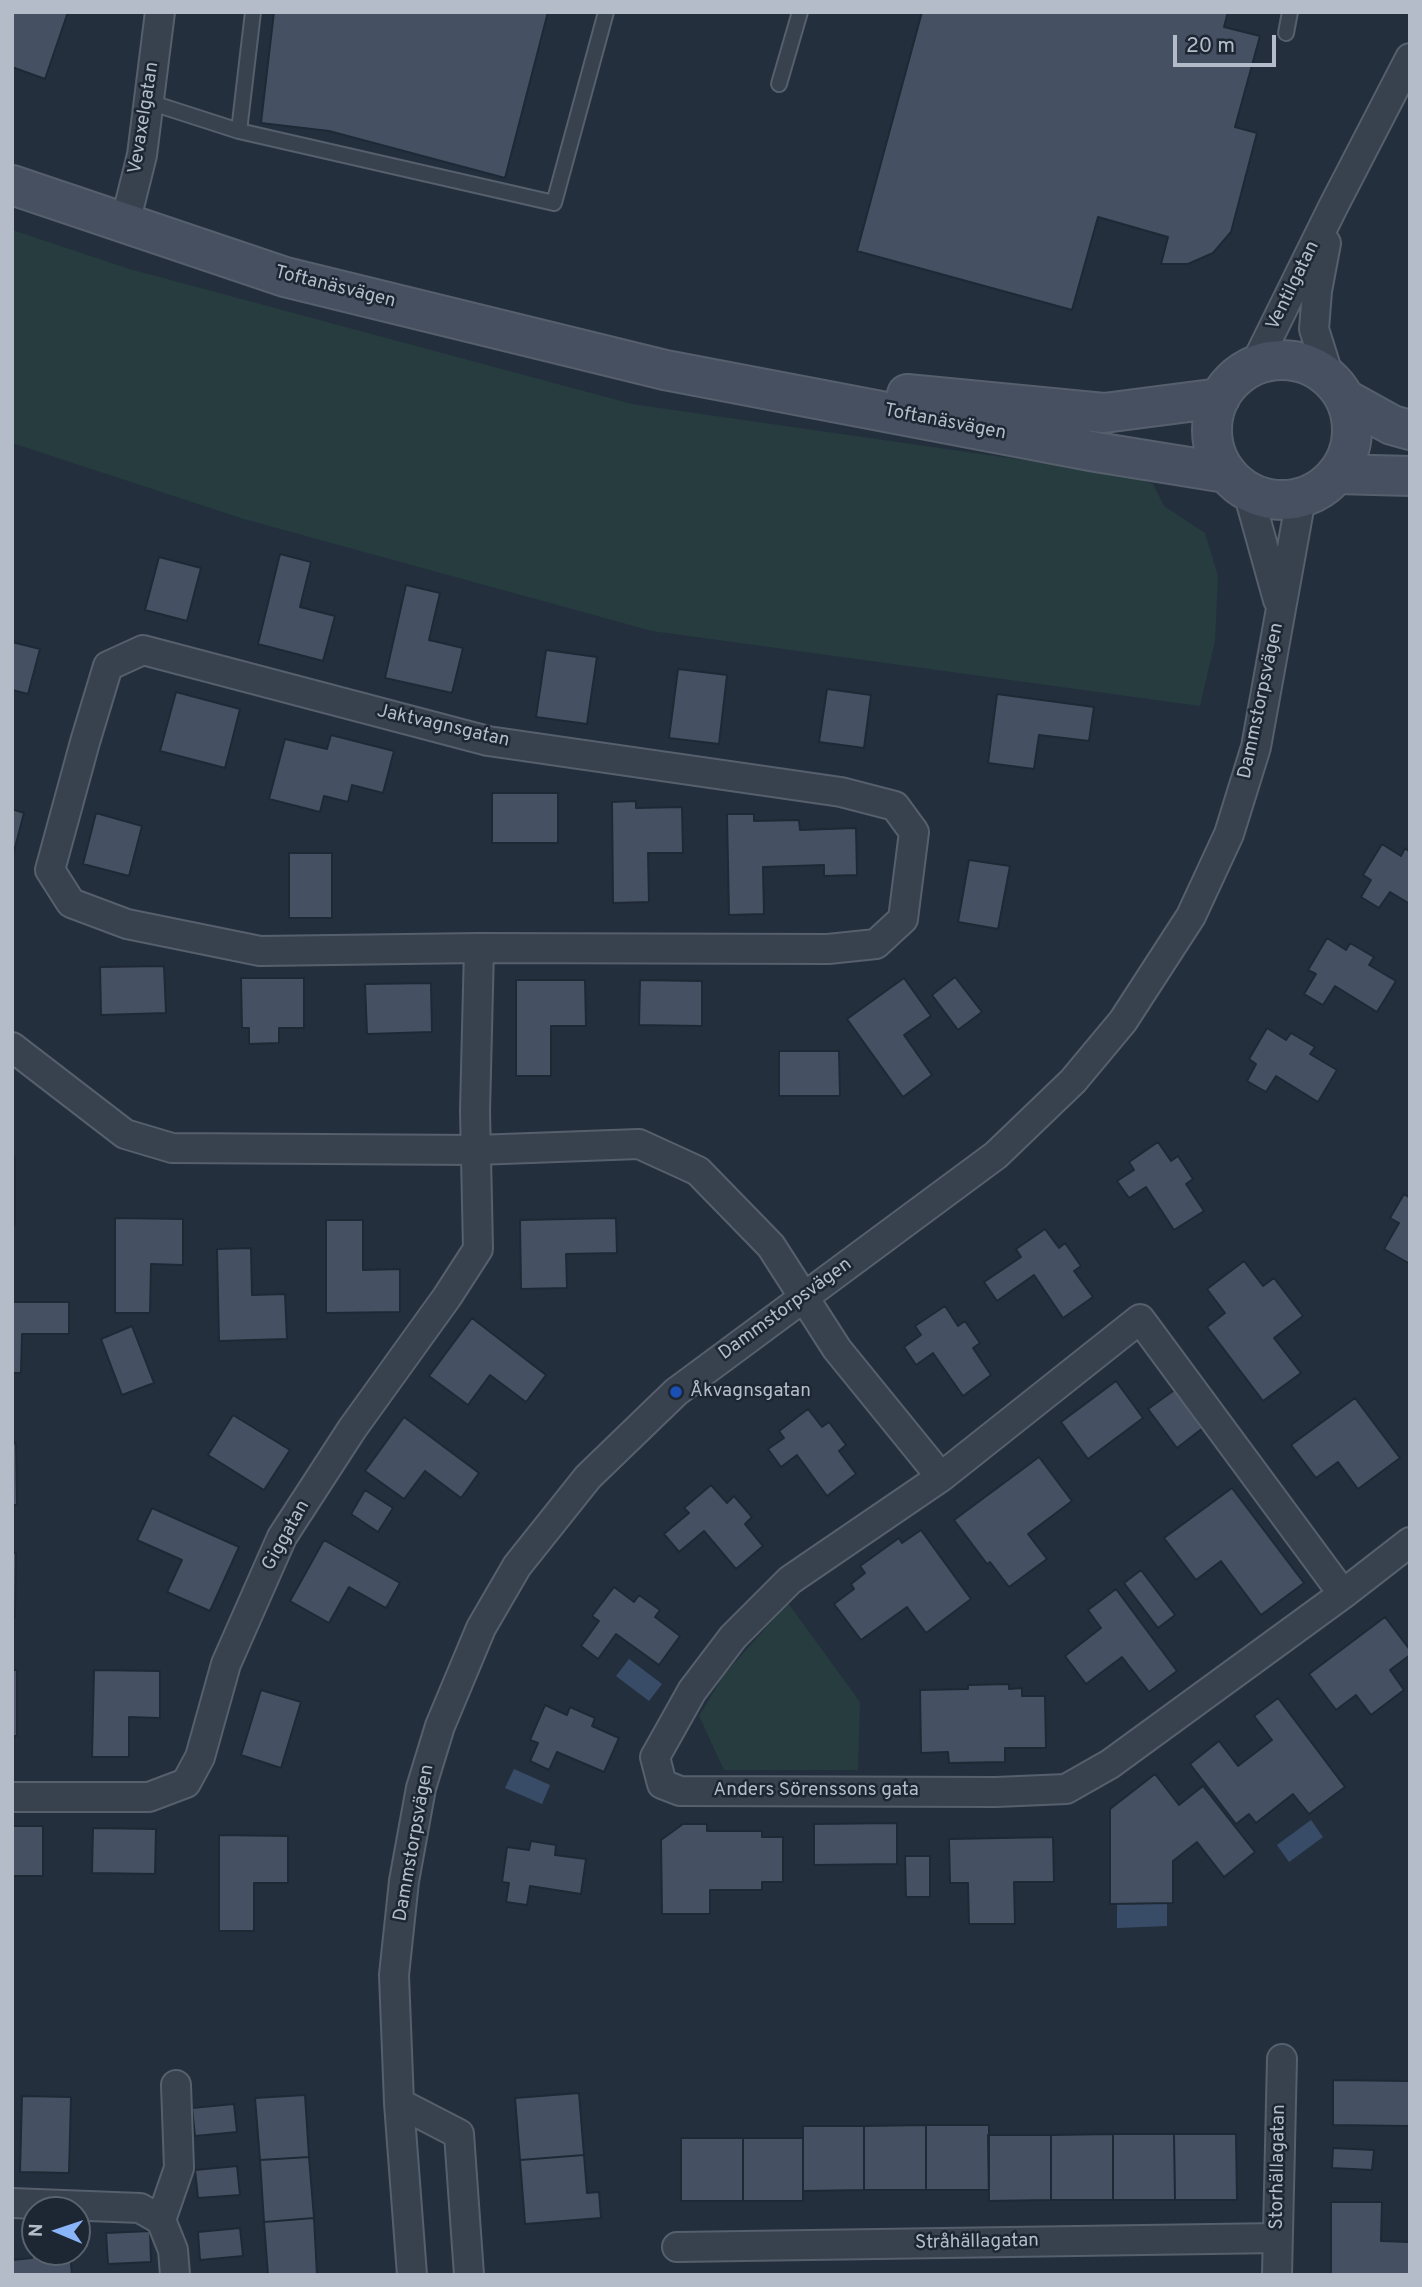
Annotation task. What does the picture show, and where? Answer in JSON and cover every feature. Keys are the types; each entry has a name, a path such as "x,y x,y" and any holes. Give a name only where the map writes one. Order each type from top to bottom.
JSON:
{"street":[{"name":"Vevaxelgatan","path":"125,223 142,155 160,12"},
{"name":"Ventilgatan","path":"1255,365 1410,58"},
{"name":"Toftanäsvägen","path":"12,185 285,277 664,370 1082,449 1237,483 1275,501 1301,498"},
{"name":"Ventilgatan","path":"1333,207 1317,291 1314,329 1337,388"},
{"path":"1237,483 1216,454 1212,427 1220,398 1235,378 1255,365 1280,359 1305,364 1392,425 1410,429"},
{"name":"Toftanäsvägen","path":"664,370 1104,413 1220,398"},
{"path":"1301,498 1321,489 1337,474 1351,446 1352,422 1337,388"},
{"path":"1337,474 1410,476"},
{"name":"Dammstorpsvägen","path":"1237,483 1281,610"},
{"name":"Dammstorpsvägen","path":"412,2275 399,2103 394,1975 404,1881 421,1788 436,1738 481,1628 517,1566 588,1477 676,1392 996,1155 1073,1081 1123,1021 1191,916 1229,834 1256,747 1301,498"},
{"name":"Jaktvagnsgatan","path":"143,650 488,741 841,792 895,806 914,832 903,919 876,944 828,949 479,948 260,951 127,924 71,903 50,870 108,666 143,650"},
{"path":"476,1150 479,948"},
{"path":"12,1047 125,1134 172,1148 476,1150 639,1144 698,1171 771,1245 837,1349 941,1477"},
{"name":"Giggatan","path":"12,1797 149,1797 186,1783 200,1757 226,1664 282,1537 352,1429 447,1297 478,1249 476,1150"},
{"name":"Anders Sörenssons gata","path":"1343,1594 1140,1319 941,1477 790,1580 733,1637 692,1691 655,1757 662,1784 680,1791 996,1792 1066,1789 1110,1764 1343,1594 1410,1542"},
{"name":"Storhällagatan","path":"1276,2275 1282,2059"},
{"path":"161,2220 179,2168 176,2085"},
{"path":"399,2103 459,2134 469,2275"},
{"path":"12,2203 140,2208 161,2220 173,2250 175,2275"},
{"name":"Stråhällagatan","path":"677,2247 1277,2238"}],"lane":[{"path":"239,131 253,12"},
{"path":"149,102 239,131 554,203 606,12"},
{"path":"779,84 800,12"},
{"path":"1286,33 1290,12"}],"green space":[{"path":"12,230 126,268 632,404 1128,475 1153,484 1164,506 1205,533 1218,576 1215,641 1200,706 652,631 244,519 12,443"},
{"path":"788,1603 860,1702 858,1770 724,1770 699,1716 724,1675"}],"water":[{"path":"629,1659 662,1684 649,1701 616,1676"},
{"path":"514,1769 550,1785 542,1804 505,1788"},
{"path":"1311,1820 1323,1837 1289,1862 1277,1845"},
{"path":"1167,1901 1167,1926 1117,1928 1117,1903"}],"building":[{"path":"12,12 68,12 45,79 12,67"},
{"path":"274,12 548,12 505,178 329,131 261,123"},
{"path":"922,12 1228,12 1224,27 1260,36 1235,127 1257,133 1231,232 1213,253 1188,264 1161,264 1168,237 1098,217 1072,310 857,251"},
{"path":"280,554 311,562 300,607 335,616 323,661 258,644"},
{"path":"159,557 201,568 187,621 145,610"},
{"path":"406,585 440,593 429,640 463,648 452,693 385,678"},
{"path":"12,642 40,649 28,694 12,690"},
{"path":"546,650 597,657 587,724 536,717"},
{"path":"678,669 727,675 719,744 669,738"},
{"path":"827,689 871,695 864,748 819,742"},
{"path":"176,692 240,709 225,768 160,751"},
{"path":"997,694 1094,707 1089,741 1039,735 1034,769 988,763"},
{"path":"331,735 394,751 383,793 352,785 348,802 324,796 320,812 269,799 285,739 327,749"},
{"path":"492,793 558,793 558,843 492,843"},
{"path":"636,801 636,808 682,807 683,853 648,853 649,902 613,903 612,802"},
{"path":"12,809 24,813 13,855 12,854"},
{"path":"96,813 142,826 129,876 83,864"},
{"path":"727,814 754,814 754,821 799,820 800,830 856,828 857,875 824,876 824,865 763,867 764,914 729,915"},
{"path":"1382,844 1401,856 1405,848 1410,852 1410,904 1390,892 1379,908 1361,897 1371,880 1363,875"},
{"path":"289,853 332,853 332,918 289,918"},
{"path":"969,860 1010,866 998,929 958,922"},
{"path":"1327,938 1346,950 1350,943 1374,957 1369,965 1396,981 1377,1012 1335,986 1323,1005 1304,994 1316,974 1308,970"},
{"path":"164,966 166,1013 101,1015 100,967"},
{"path":"955,977 982,1012 958,1030 932,995"},
{"path":"241,978 304,978 304,1028 279,1028 279,1043 249,1044 249,1028 242,1028"},
{"path":"904,978 931,1016 904,1035 932,1075 903,1097 847,1019"},
{"path":"516,980 585,980 586,1026 551,1026 551,1076 516,1076"},
{"path":"640,980 702,981 702,1026 639,1025"},
{"path":"431,983 432,1032 367,1034 365,984"},
{"path":"1267,1028 1286,1040 1291,1033 1315,1047 1310,1054 1337,1070 1318,1102 1276,1076 1266,1092 1247,1081 1256,1064 1249,1059"},
{"path":"779,1051 839,1051 840,1096 779,1096"},
{"path":"1158,1142 1171,1161 1178,1156 1193,1179 1186,1184 1204,1211 1174,1230 1146,1187 1129,1198 1117,1181 1134,1170 1129,1162"},
{"path":"12,1157 15,1157 15,1224 12,1224"},
{"path":"1404,1194 1410,1198 1410,1264 1384,1249 1399,1223 1390,1218"},
{"path":"115,1218 183,1219 183,1265 151,1264 150,1313 115,1313"},
{"path":"616,1218 617,1253 566,1254 567,1288 521,1289 520,1220"},
{"path":"326,1220 363,1220 363,1270 400,1269 400,1312 326,1313"},
{"path":"1045,1229 1059,1248 1065,1243 1081,1266 1074,1271 1093,1297 1063,1318 1034,1275 997,1301 984,1282 1021,1257 1016,1249"},
{"path":"251,1248 252,1295 285,1294 287,1339 219,1341 217,1249"},
{"path":"1244,1261 1263,1286 1274,1278 1303,1316 1274,1338 1301,1373 1263,1401 1207,1327 1225,1313 1207,1289"},
{"path":"12,1302 69,1302 69,1334 22,1334 21,1373 12,1373"},
{"path":"945,1306 958,1326 965,1321 980,1343 973,1348 991,1375 963,1396 933,1353 916,1365 904,1347 921,1335 915,1326"},
{"path":"472,1318 546,1375 526,1402 490,1375 468,1405 429,1376"},
{"path":"132,1326 154,1383 122,1395 101,1339"},
{"path":"1116,1381 1143,1418 1088,1459 1061,1422"},
{"path":"1180,1386 1208,1424 1177,1448 1148,1409"},
{"path":"1355,1398 1400,1458 1358,1489 1338,1462 1316,1478 1291,1445"},
{"path":"808,1409 822,1427 829,1422 846,1445 839,1451 856,1474 827,1496 797,1455 781,1467 768,1449 784,1438 779,1431"},
{"path":"233,1415 290,1450 264,1490 208,1455"},
{"path":"404,1417 479,1473 461,1498 425,1471 404,1499 365,1471"},
{"path":"16,1443 17,1505 12,1505 12,1444"},
{"path":"1039,1457 1072,1501 1028,1534 1047,1559 1009,1587 990,1562 987,1564 954,1520"},
{"path":"711,1485 727,1503 734,1496 752,1517 745,1524 763,1546 736,1569 704,1531 679,1552 664,1534 689,1513 684,1508"},
{"path":"1232,1488 1304,1583 1261,1615 1221,1561 1196,1580 1164,1538"},
{"path":"365,1490 393,1508 378,1532 351,1514"},
{"path":"152,1508 239,1547 210,1611 167,1592 182,1560 137,1540"},
{"path":"921,1530 971,1599 926,1633 907,1607 861,1640 834,1604 854,1589 851,1584 865,1573 860,1566 899,1538 902,1543"},
{"path":"324,1540 400,1583 386,1608 349,1587 329,1623 290,1601"},
{"path":"12,1553 16,1553 15,1617 12,1617"},
{"path":"1141,1570 1175,1615 1158,1628 1124,1583"},
{"path":"614,1587 634,1602 639,1595 660,1610 655,1617 680,1636 659,1665 616,1634 598,1659 581,1646 599,1621 592,1616"},
{"path":"1116,1589 1177,1671 1149,1692 1122,1657 1086,1684 1065,1656 1101,1628 1088,1610"},
{"path":"1385,1617 1410,1650 1410,1655 1390,1670 1404,1690 1371,1715 1356,1695 1336,1710 1309,1674"},
{"path":"12,1670 17,1670 17,1736 12,1736"},
{"path":"94,1670 160,1671 160,1718 129,1717 129,1757 92,1757"},
{"path":"1009,1684 1009,1689 1022,1688 1022,1696 1045,1696 1046,1748 1005,1748 1005,1762 949,1763 948,1752 921,1753 920,1690 968,1689 968,1685"},
{"path":"261,1690 301,1702 281,1768 241,1755"},
{"path":"1278,1698 1345,1787 1309,1814 1293,1794 1256,1823 1249,1814 1236,1824 1190,1764 1219,1741 1238,1766 1272,1740 1254,1716"},
{"path":"545,1705 567,1715 570,1707 595,1718 592,1726 619,1738 604,1772 557,1752 549,1770 530,1761 538,1743 530,1740"},
{"path":"1155,1774 1179,1805 1203,1786 1255,1852 1224,1877 1197,1842 1173,1861 1173,1903 1110,1904 1110,1809"},
{"path":"897,1823 897,1864 814,1865 814,1824"},
{"path":"683,1824 707,1824 707,1831 762,1831 762,1837 783,1837 783,1882 762,1882 762,1890 710,1890 710,1914 662,1914 661,1840"},
{"path":"12,1826 43,1826 43,1876 12,1876"},
{"path":"93,1828 156,1829 155,1874 92,1873"},
{"path":"219,1835 288,1836 288,1883 254,1883 254,1931 219,1931"},
{"path":"1053,1837 1054,1882 1014,1882 1015,1924 969,1924 968,1883 950,1883 949,1839"},
{"path":"531,1841 556,1845 555,1855 586,1859 581,1894 530,1886 527,1905 506,1902 509,1883 502,1882 507,1847 529,1850"},
{"path":"905,1856 930,1856 930,1897 906,1897"},
{"path":"1333,2080 1410,2081 1410,2126 1333,2125"},
{"path":"579,2093 584,2155 520,2160 515,2098"},
{"path":"305,2095 309,2157 260,2160 255,2098"},
{"path":"22,2096 71,2097 69,2173 20,2172"},
{"path":"234,2104 237,2132 195,2136 192,2108"},
{"path":"926,2125 926,2190 864,2190 864,2126"},
{"path":"926,2125 989,2125 989,2190 926,2190"},
{"path":"803,2126 864,2126 864,2190 803,2191"},
{"path":"1113,2134 1113,2200 1051,2200 1051,2135"},
{"path":"1113,2134 1174,2134 1175,2200 1113,2200"},
{"path":"1174,2134 1236,2134 1237,2200 1175,2200"},
{"path":"988,2135 1051,2135 1051,2200 989,2201"},
{"path":"681,2138 743,2138 743,2201 681,2201"},
{"path":"743,2138 803,2138 803,2201 743,2201"},
{"path":"1333,2148 1374,2150 1372,2170 1332,2168"},
{"path":"584,2155 587,2193 599,2192 601,2218 525,2224 520,2160"},
{"path":"309,2157 314,2218 264,2222 260,2160"},
{"path":"237,2166 240,2195 198,2198 195,2170"},
{"path":"1331,2202 1382,2202 1381,2241 1410,2242 1410,2275 1331,2275"},
{"path":"314,2218 317,2275 268,2275 264,2222"},
{"path":"240,2228 243,2256 200,2260 198,2232"},
{"path":"150,2231 151,2262 108,2264 106,2233"},
{"path":"21,2259 21,2266 71,2266 72,2275 12,2275 12,2260"}],"place":[{"name":"Åkvagnsgatan","path":"676,1392"}]}
